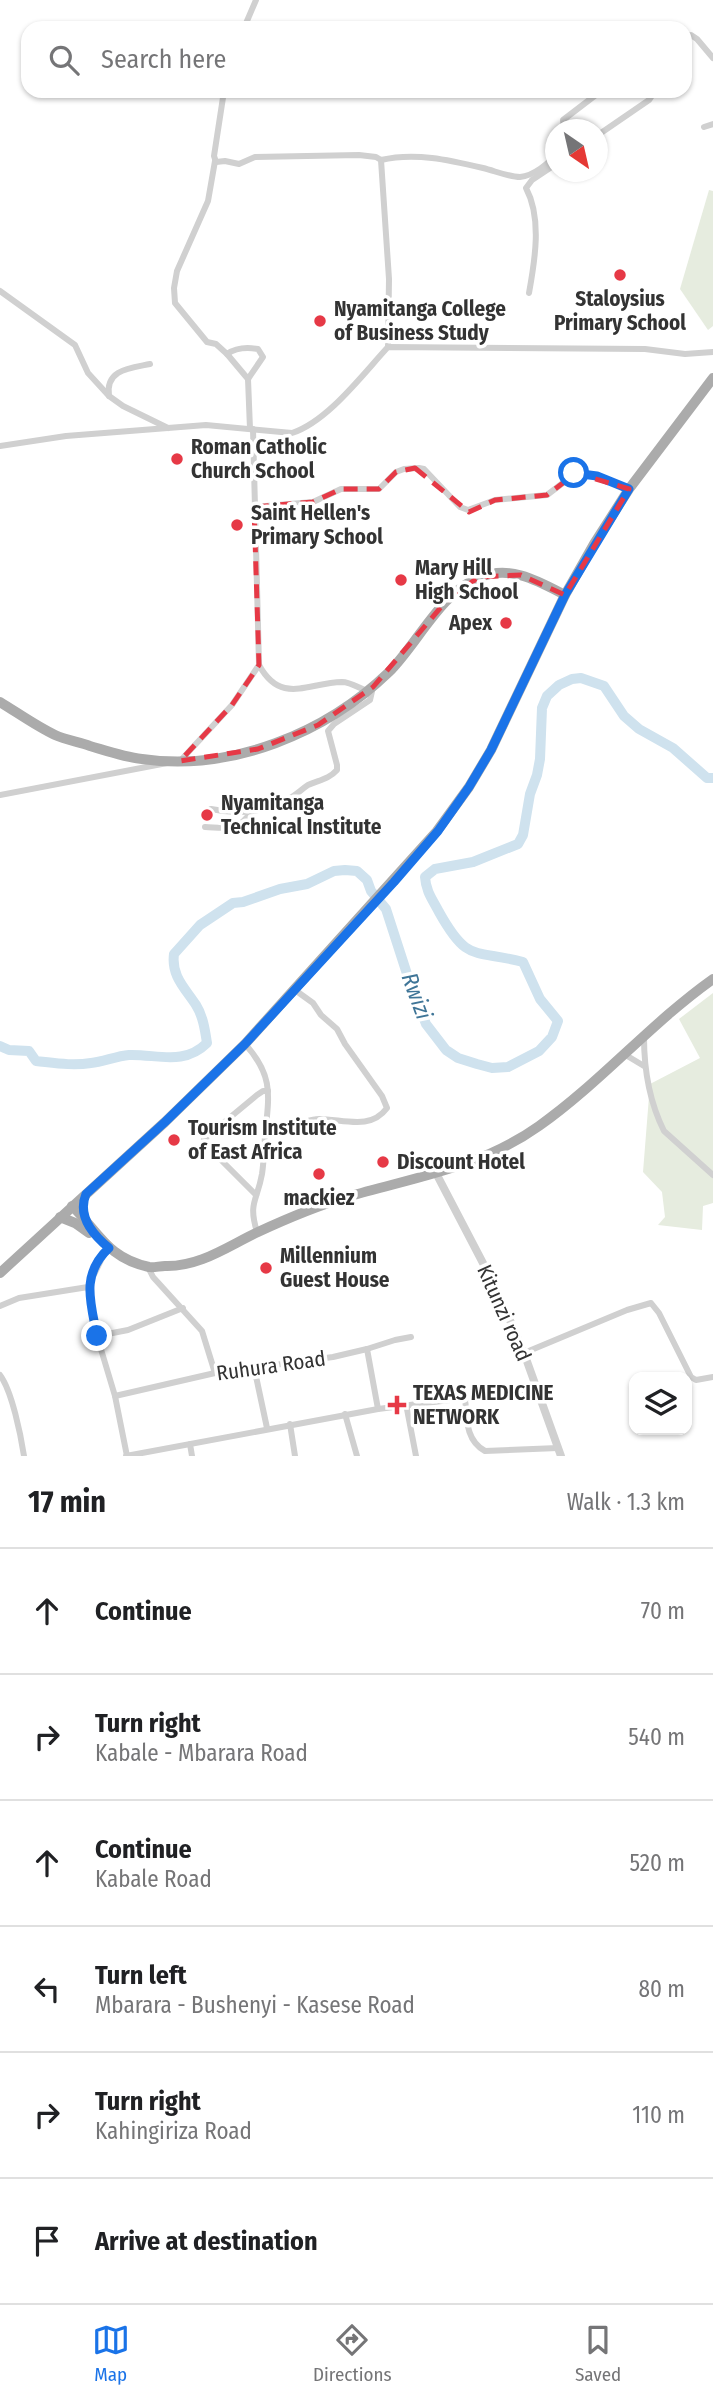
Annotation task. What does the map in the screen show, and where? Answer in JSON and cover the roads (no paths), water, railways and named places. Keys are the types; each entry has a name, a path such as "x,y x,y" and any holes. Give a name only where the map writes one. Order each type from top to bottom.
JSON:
{"main road":[{"path":"0,1273 165,1122 245,1044 438,831 491,750 565,595 629,489 713,378"},
{"path":"0,702 55,735 142,759 180,761 217,758 289,739 318,724 370,689 413,645 448,599 479,577 496,573 521,575 565,595"},
{"path":"60,1217 86,1230 126,1262 149,1270 176,1270 202,1263 257,1232 344,1198 437,1175 484,1157 539,1126 713,979"},
{"path":"86,1194 82,1208 87,1223"},
{"path":"72,1206 108,1250"}],"street":[{"path":"247,21 256,0"},
{"path":"692,36 713,58"},
{"path":"211,809 251,812 268,808 334,773 337,765 328,732 334,724 370,700 370,689 345,682 286,689 267,678 259,665 248,379 216,344 207,342 175,303 174,288 177,271 208,201 223,98"},
{"path":"564,119 592,98"},
{"path":"608,128 650,98"},
{"path":"704,127 713,124"},
{"path":"215,161 239,164 255,157 359,155 381,160 397,156 416,156 523,177 545,164"},
{"path":"0,446 66,436 206,425 292,433 304,429 328,411 388,347 389,279 381,160"},
{"path":"529,293 535,236 534,203 526,188 545,171"},
{"path":"0,290 75,345 88,373 109,396 123,406 169,428"},
{"path":"388,347 645,349 685,354 713,352"},
{"path":"227,354 240,348 258,349 263,357 248,379"},
{"path":"109,396 110,382 114,374 150,364"},
{"path":"254,507 313,502 341,489 379,489 396,472 415,468 424,470 460,507 468,510 495,500 547,495 576,473 597,476 629,489"},
{"path":"0,795 180,761 233,705 259,665"},
{"path":"205,827 232,829 240,825 251,812"},
{"path":"265,1135 316,1119 369,1121 377,1118 387,1108 337,1029 321,1015 313,1003 295,990"},
{"path":"645,1037 644,1066 664,1130 713,1175"},
{"path":"245,1044 261,1064 268,1091 269,1110 262,1175 251,1212 257,1232"},
{"path":"624,1054 644,1066"},
{"path":"256,1195 204,1139 257,1095 268,1091"},
{"name":"Kitunzi road","path":"437,1175 496,1288 524,1353 560,1452"},
{"path":"108,1250 88,1287 97,1336 115,1396 127,1456 406,1404 537,1389"},
{"path":"149,1270 196,1322 207,1339 215,1373"},
{"path":"0,1306 19,1298 88,1287"},
{"path":"524,1353 627,1310 651,1303 659,1313 691,1377 696,1380 713,1377"},
{"path":"97,1336 128,1330 183,1308"},
{"name":"Ruhura Road","path":"115,1396 215,1373 333,1357 411,1337"},
{"path":"367,1349 378,1409"},
{"path":"254,1367 267,1428"},
{"path":"0,1375 16,1419 24,1456"},
{"path":"465,1397 470,1437 479,1448 485,1451 560,1452"},
{"path":"406,1404 416,1456"},
{"path":"345,1415 357,1456"},
{"path":"290,1424 295,1456"},
{"path":"190,1444 192,1456"}],"waterway":[{"name":"Rwizi","path":"0,1046 9,1050 29,1051 36,1061 70,1064 84,1064 129,1055 180,1057 198,1050 207,1043 203,1023 198,1009 177,975 174,954 200,925 233,903 307,884 334,871 345,870 357,871 367,880 371,891 386,909 426,1024 446,1050 458,1058 477,1064 492,1068 508,1067 539,1051 552,1037 558,1021 540,999 523,962 474,952 457,940 430,896 425,877 435,869 473,862 518,844 523,835 530,794 537,775 542,708 547,696 559,685 572,679 581,678 604,686 624,716 639,729 673,748 707,778 713,778"}],"place":[{"name":"Staloysius Primary School","path":"620,275"},
{"name":"Nyamitanga College of Business Study","path":"320,321"},
{"name":"Roman Catholic Church School","path":"177,459"},
{"name":"Saint Hellen's Primary School","path":"237,525"},
{"name":"Mary Hill High School","path":"401,580"},
{"name":"Apex","path":"506,623"},
{"name":"Nyamitanga Technical Institute","path":"207,815"},
{"name":"Tourism Institute of East Africa","path":"174,1140"},
{"name":"Discount Hotel","path":"383,1162"},
{"name":"mackiez","path":"319,1174"},
{"name":"Millennium Guest House","path":"266,1268"},
{"name":"TEXAS MEDICINE NETWORK","path":"397,1405"}]}
